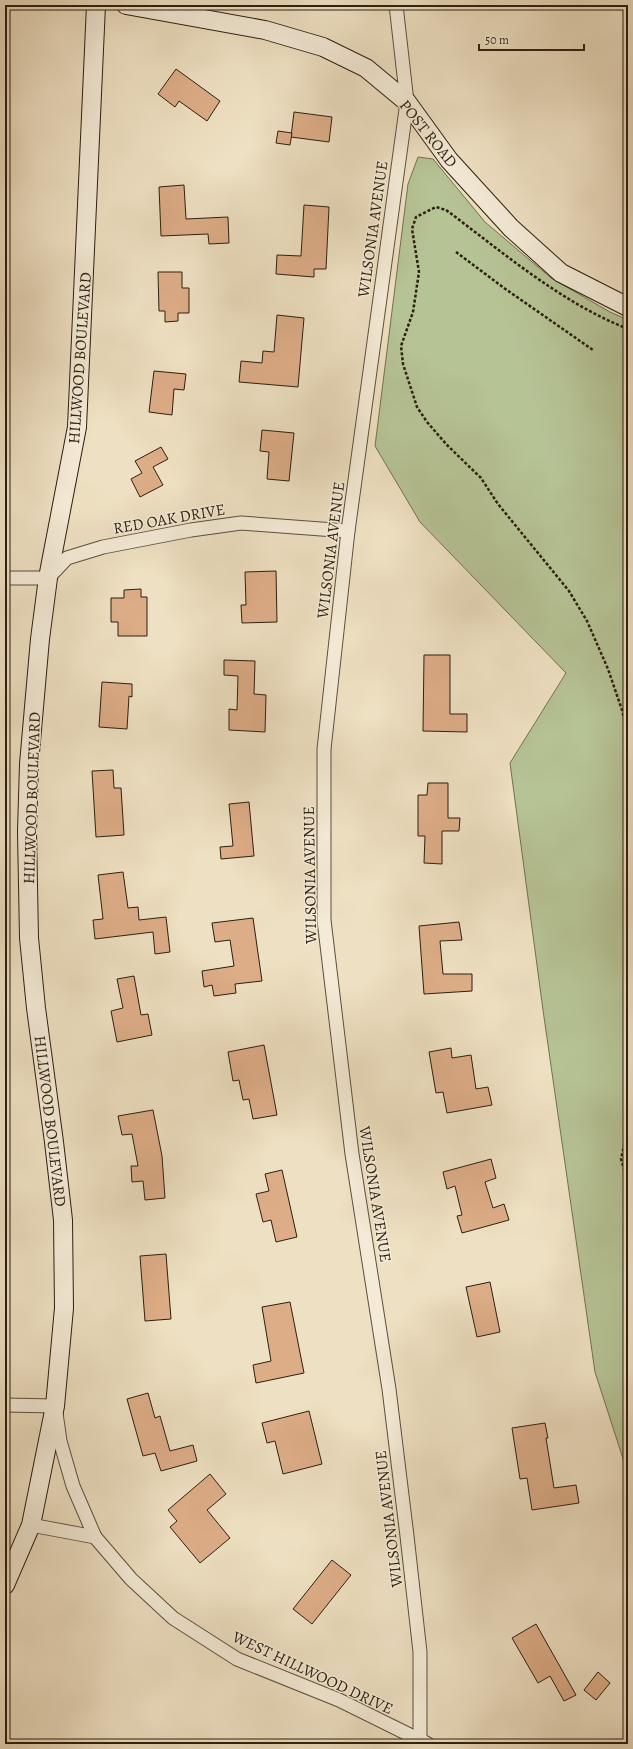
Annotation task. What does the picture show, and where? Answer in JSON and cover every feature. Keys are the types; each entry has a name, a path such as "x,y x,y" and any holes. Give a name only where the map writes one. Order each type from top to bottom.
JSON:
{"street":[{"name":"HILLWOOD BOULEVARD","path":"5,1584 32,1525 56,1406 64,1308 63,1220 36,1008 29,938 27,832 29,764 36,671 48,578 77,426 96,5"},
{"name":"POST ROAD","path":"126,5 265,30 323,47 366,68 407,102 449,160 511,228 561,273 628,307"},
{"name":"WILSONIA AVENUE","path":"396,5 407,102 348,531 324,749 324,920 351,1150 391,1398 420,1652 423,1743"},
{"name":"RED OAK DRIVE","path":"48,578 67,558 104,547 191,530 241,523 348,531"},
{"path":"5,578 48,578"},
{"path":"5,1405 56,1406"},
{"name":"WEST HILLWOOD DRIVE","path":"56,1406 60,1441 73,1486 95,1537 131,1580 173,1618 237,1659 339,1700 423,1743"},
{"path":"32,1525 95,1537"}],"path":[{"path":"628,329 573,302 535,278 446,210 436,207 416,217 412,229 419,272 413,312 402,346 403,364 418,407 427,422 447,445 481,478 498,504 570,591 588,621 608,669 622,710 628,735"},
{"path":"456,252 504,288 593,350"},
{"path":"628,1129 621,1159 628,1183"}],"green space":[{"path":"418,157 433,159 485,222 551,278 610,312 628,320 628,1474 595,1372 543,1010 510,763 566,673 420,522 375,446 408,184"}],"building":[{"path":"176,69 220,101 207,121 179,101 175,107 158,94"},
{"path":"294,112 332,117 329,142 291,137"},
{"path":"278,131 292,133 290,145 276,143"},
{"path":"184,185 186,219 228,217 229,243 209,244 208,234 161,236 159,187"},
{"path":"304,205 329,207 326,269 314,269 314,277 276,274 277,255 301,256"},
{"path":"158,272 182,272 182,288 189,288 189,313 178,313 178,321 165,322 165,311 159,311"},
{"path":"277,315 304,318 298,387 239,382 241,361 262,363 263,351 274,352"},
{"path":"154,371 186,374 184,390 174,389 172,415 149,412"},
{"path":"262,430 294,433 289,481 267,479 269,452 260,451"},
{"path":"161,447 168,459 153,467 163,485 140,497 131,479 142,473 135,461"},
{"path":"276,571 277,622 242,623 241,605 246,605 245,572"},
{"path":"141,589 141,597 147,597 147,636 118,636 118,622 111,622 111,598 124,598 124,590"},
{"path":"424,655 450,655 450,714 467,714 467,732 423,731"},
{"path":"224,660 255,661 254,694 266,695 265,732 229,730 229,709 237,710 238,676 224,675"},
{"path":"102,682 132,684 132,697 129,696 127,729 99,727"},
{"path":"113,770 114,788 121,788 124,835 96,837 92,771"},
{"path":"428,783 448,783 448,818 460,818 459,831 442,831 442,864 424,863 425,836 418,836 418,795 427,795"},
{"path":"249,802 254,856 221,859 220,847 233,846 229,804"},
{"path":"123,872 128,908 138,907 139,920 166,917 170,952 155,954 153,932 95,939 93,920 103,919 98,875"},
{"path":"253,918 262,981 235,984 236,993 214,996 212,985 204,987 202,971 234,966 230,940 215,942 212,923"},
{"path":"459,922 462,940 440,941 443,974 472,974 472,991 424,994 419,926"},
{"path":"134,976 141,1015 148,1014 152,1035 117,1042 111,1011 123,1008 117,979"},
{"path":"264,1045 277,1115 253,1119 249,1099 243,1100 239,1080 233,1081 228,1052"},
{"path":"451,1048 452,1058 471,1055 476,1089 488,1087 492,1105 447,1113 443,1092 436,1093 429,1052"},
{"path":"153,1110 162,1156 165,1198 145,1200 143,1181 132,1182 131,1166 138,1166 132,1134 122,1135 118,1116"},
{"path":"491,1159 496,1178 485,1182 493,1208 504,1204 509,1220 462,1233 457,1216 462,1215 455,1186 447,1189 443,1172"},
{"path":"282,1170 297,1237 276,1242 271,1220 263,1222 256,1194 269,1191 265,1174"},
{"path":"166,1254 171,1319 145,1321 140,1256"},
{"path":"490,1282 500,1332 477,1337 466,1287"},
{"path":"290,1302 304,1373 256,1383 253,1365 271,1361 262,1307"},
{"path":"148,1393 155,1418 160,1416 170,1451 193,1445 197,1461 161,1471 155,1453 143,1456 127,1399"},
{"path":"309,1411 322,1464 283,1474 275,1441 267,1443 262,1423"},
{"path":"545,1423 554,1488 576,1485 579,1503 532,1510 527,1478 520,1479 512,1428"},
{"path":"210,1474 226,1494 207,1510 230,1538 200,1563 170,1527 177,1521 168,1510"},
{"path":"332,1560 351,1575 312,1624 293,1609"},
{"path":"536,1624 576,1695 564,1701 550,1676 538,1683 512,1638"},
{"path":"598,1672 610,1683 596,1700 584,1690"}]}
